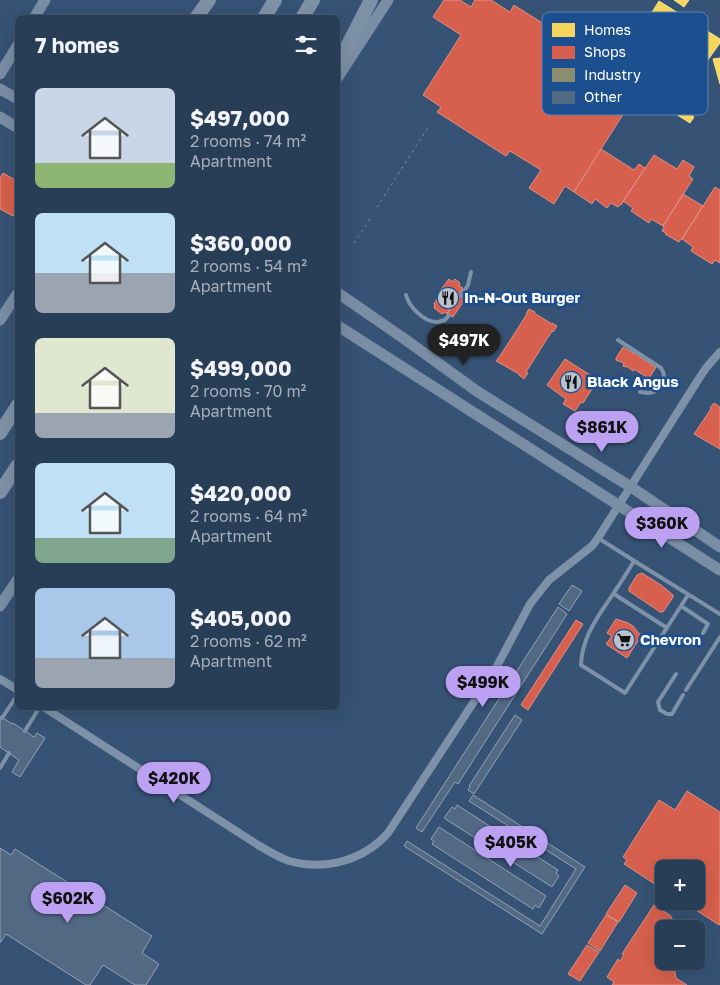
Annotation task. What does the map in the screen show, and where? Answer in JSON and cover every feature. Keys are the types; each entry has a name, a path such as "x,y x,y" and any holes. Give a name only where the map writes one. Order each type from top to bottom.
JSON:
{"highway":[{"path":"198,15 209,0"},
{"path":"266,15 275,0"},
{"path":"304,15 313,0"},
{"path":"340,60 371,0"},
{"path":"0,433 15,410"},
{"path":"0,492 15,470"}],"main road":[{"path":"36,15 45,0"},
{"path":"198,15 205,0"},
{"path":"340,74 388,0"},
{"path":"0,74 15,50"},
{"path":"0,89 15,97"},
{"path":"0,117 15,126"},
{"path":"340,294 478,392 631,487 720,547"},
{"path":"0,320 15,298"},
{"path":"340,327 720,570"},
{"path":"0,606 15,584"}],"street":[{"path":"48,710 265,849 289,861 316,865 332,864 354,857 372,848 388,833 496,668 536,596 549,580 592,546 698,380 720,352"},
{"path":"0,679 15,690"}],"lane":[{"path":"461,296 468,286 471,272"},
{"path":"406,295 413,309 430,321 445,320 449,315"},
{"path":"618,340 661,368 665,373 659,388 648,393 640,392"},
{"path":"598,538 688,596 720,614"},
{"path":"634,561 589,630 582,652 581,665 625,693 688,596"},
{"path":"614,594 667,628"},
{"path":"681,606 708,624 703,633"},
{"path":"686,690 720,637"},
{"path":"676,674 658,702 660,710 667,714 672,714 683,695"},
{"path":"2,718 15,697"},
{"path":"25,731 38,710"},
{"path":"0,768 10,753"}],"path":[{"path":"377,207 429,126"},
{"path":"354,243 372,216"}],"building: Homes":[{"path":"674,0 689,0 684,7"},
{"path":"659,1 677,12 652,12"},
{"path":"708,31 720,39 720,43 708,60"},
{"path":"720,58 720,84 713,59"},
{"path":"677,115 691,115 694,117 690,123"}],"building: Shops":[{"path":"444,0 460,0 471,7 475,0 491,0 510,12 514,5 542,23 542,115 623,115 574,192 565,186 554,204 529,188 541,170 510,151 506,156 437,112 441,107 423,95 461,35 433,17"},
{"path":"601,149 634,170 639,164 645,168 618,207 611,203 607,208 595,199 592,204 574,192"},
{"path":"654,155 677,169 683,160 694,167 689,176 693,179 663,226 651,219 649,223 631,211 633,208 623,201"},
{"path":"3,173 15,180 15,213 13,216 0,209 0,178"},
{"path":"715,187 720,190 720,263 715,260 712,264 691,251 693,247 682,239"},
{"path":"683,194 703,206 679,242 662,231 663,226"},
{"path":"449,279 453,282 455,279 460,283 459,286 463,288 447,314 445,312 442,314 434,308 434,304 441,293 439,292"},
{"path":"459,295 465,299 453,317 447,314"},
{"path":"529,309 557,326 526,372 528,373 524,379 519,374 496,361"},
{"path":"623,347 635,354 639,354 638,356 656,367 648,380 634,369 633,371 623,366 624,363 616,360"},
{"name":"Black Angus","path":"565,359 595,378 589,388 592,389 575,411 563,404 566,399 547,385"},
{"path":"714,403 720,407 720,449 694,434"},
{"name":"Chevron","path":"642,573 673,595 663,612 660,612 629,591 637,575"},
{"name":"Chevron","path":"616,619 633,626 641,636 627,658 606,644 612,636 607,633"},
{"path":"576,620 583,624 528,710 521,705"},
{"path":"687,791 720,812 719,925 696,910 705,910 705,860 655,860 655,884 624,864 627,860 623,857 659,800 675,810"},
{"path":"625,885 637,893 619,922 606,914"},
{"path":"654,905 655,910 662,910 674,920 655,920 655,970 675,970 676,978 687,985 612,985 614,982 607,977 618,959 620,961 624,955 622,954"},
{"path":"606,915 618,922 600,951 588,943"},
{"path":"587,945 599,952 580,981 568,974"}],"building: Other":[{"path":"572,585 582,591 569,611 559,604"},
{"path":"558,607 567,614 458,784 455,782 422,832 416,828"},
{"path":"515,715 522,720 474,794 468,790 469,786"},
{"path":"0,716 34,737 37,733 45,738 20,777 12,772 19,760 0,747"},
{"path":"473,795 585,867 542,934 404,846 407,841 540,926 576,869 469,801"},
{"path":"457,805 558,870 556,873 559,876 552,887 444,818 452,807 455,809"},
{"path":"439,827 546,896 539,908 535,905 533,909 432,844 434,841 431,839"},
{"path":"0,848 11,855 15,849 152,936 142,953 159,964 146,985 135,985 103,965 90,985 86,985 6,934 0,943"}],"place":[{"name":"In-N-Out Burger","path":"448,298"},
{"name":"Black Angus","path":"571,382"},
{"name":"Chevron","path":"624,640"}]}
